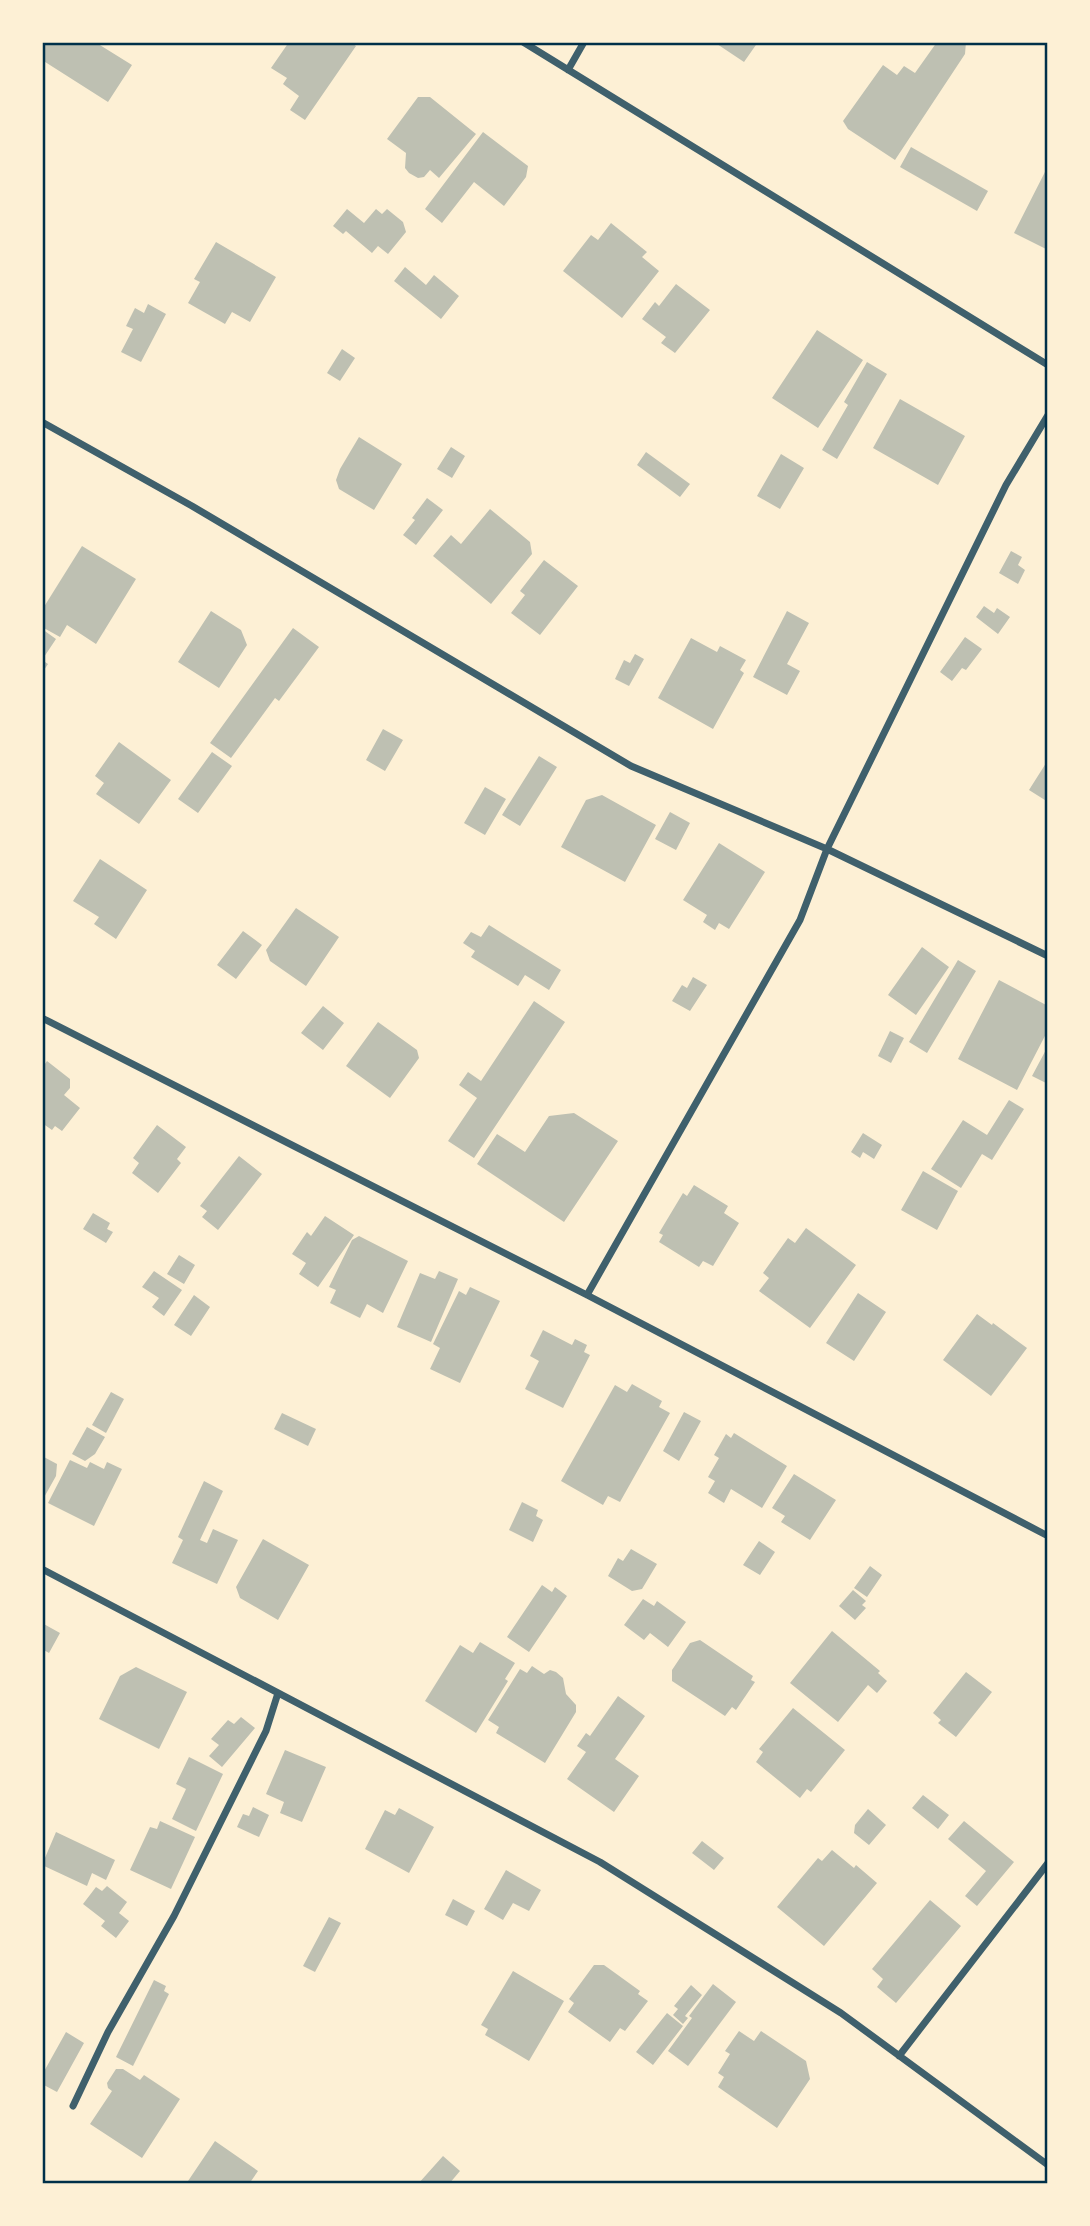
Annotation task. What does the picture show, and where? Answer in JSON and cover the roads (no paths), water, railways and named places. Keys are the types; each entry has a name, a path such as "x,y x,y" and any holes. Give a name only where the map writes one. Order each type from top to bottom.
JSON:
{"street":[{"path":"523,42 1048,365"},
{"path":"568,70 584,42"},
{"path":"587,1295 800,920 827,849 1006,485 1048,415"},
{"path":"42,422 192,506 631,766 827,849 1048,956"},
{"path":"42,1018 587,1295 1048,1536"},
{"path":"42,1569 600,1863 841,2013 1048,2165"},
{"path":"73,2106 108,2032 180,1904 266,1731 278,1693"},
{"path":"899,2056 1048,1863"}]}
